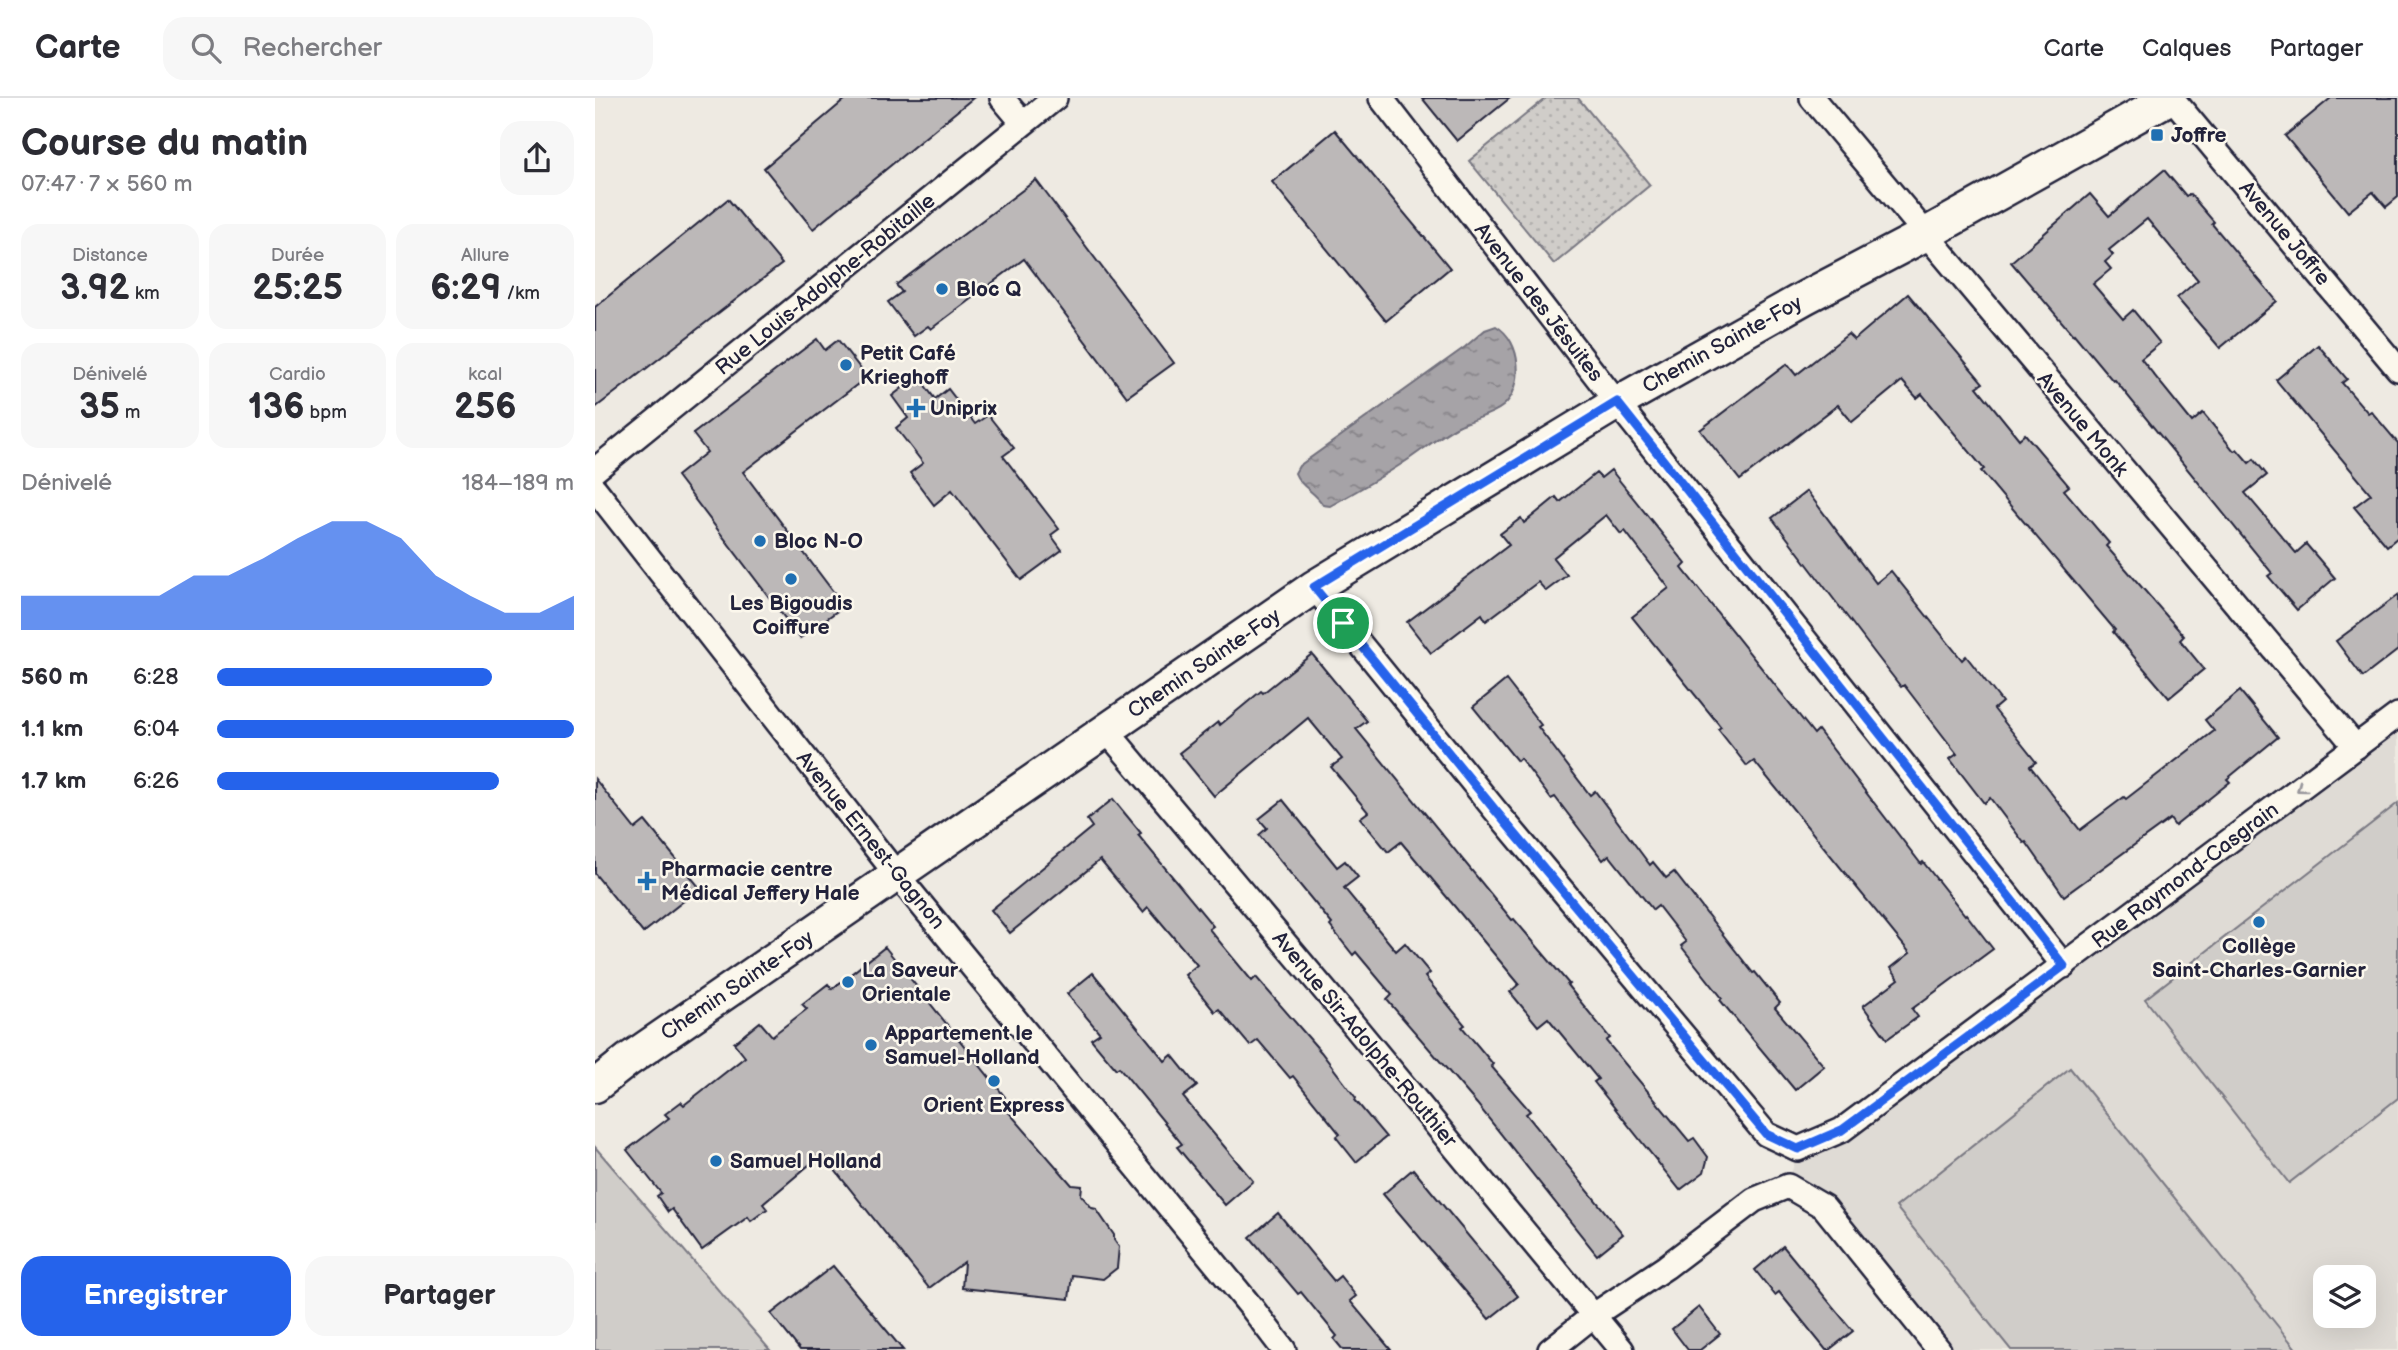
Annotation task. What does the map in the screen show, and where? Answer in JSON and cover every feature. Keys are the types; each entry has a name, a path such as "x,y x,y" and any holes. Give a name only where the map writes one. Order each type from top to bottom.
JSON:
{"main road":[{"name":"Chemin Sainte-Foy","path":"595,1086 628,1060 1314,587 1617,402 2170,98"}],"street":[{"path":"1002,98 1023,122"},
{"name":"Rue Louis-Adolphe-Robitaille","path":"595,470 1055,98"},
{"name":"Avenue des Jésuites","path":"1381,98 1617,402 2064,966"},
{"name":"Avenue Monk","path":"1812,98 2356,747"},
{"name":"Avenue Joffre","path":"2170,98 2398,369"},
{"name":"Avenue Ernest-Gagnon","path":"595,489 897,875 1284,1350"},
{"name":"Rue Raymond-Casgrain","path":"1314,587 1487,800 1766,1134 1798,1149 1842,1130 2398,715"},
{"name":"Avenue Sir-Adolphe-Routhier","path":"1106,730 1330,995 1622,1350"},
{"path":"1550,1350 1594,1315 1666,1267 1754,1200 1788,1186 1823,1207 1939,1350"}],"shaded area":[{"path":"1546,98 1578,98 1650,185 1554,264 1469,161"},
{"name":"Collège Saint-Charles-Garnier","path":"2398,713 2398,1350 1939,1350 1824,1207 1788,1186 1798,1149"},
{"path":"2398,803 2398,1098 2289,1183 2145,999"},
{"path":"2070,1068 2297,1350 2011,1350 1896,1207"},
{"path":"595,1147 770,1350 595,1350"}],"water":[{"path":"1496,326 1511,342 1517,364 1515,388 1503,406 1452,430 1330,506 1323,505 1301,482 1295,473 1299,466 1485,330"}],"building":[{"path":"847,98 973,98 813,229 764,168"},
{"path":"1422,98 1510,98 1457,141"},
{"path":"2331,98 2398,98 2398,197 2386,207 2373,192 2348,212 2285,136"},
{"path":"1335,130 1450,268 1386,321 1272,182"},
{"path":"2164,170 2186,196 2190,194 2277,301 2220,348 2177,298 2198,280 2147,219 2109,250 2113,255 2105,262 2111,269 2093,284 2123,319 2133,310 2160,343 2141,359 2192,422 2203,413 2234,451 2237,449 2249,463 2254,459 2267,475 2245,493 2296,553 2306,544 2335,578 2297,610 2268,576 2272,573 2115,380 2113,381 2011,262 2090,194 2109,216"},
{"name":"Bloc Q","path":"1036,180 1174,363 1127,397 1024,259 931,329 928,326 914,336 888,302 902,292 896,285"},
{"path":"728,199 782,264 595,408 595,307"},
{"path":"1908,294 1983,383 1977,387 2019,439 2025,434 2069,486 2064,490 2109,543 2106,546 2184,636 2180,640 2204,669 2169,698 1981,471 1984,469 1922,394 1917,398 1902,381 1852,422 1838,405 1740,480 1700,430 1787,364 1796,375 1848,334 1854,340"},
{"path":"817,339 825,350 838,340 867,377 743,472 844,606 800,638 677,476 707,452 693,434"},
{"path":"2318,345 2347,379 2342,383 2398,443 2398,537 2387,546 2354,507 2371,494 2276,380"},
{"path":"918,376 935,399 948,389 975,424 988,415 1014,448 1003,456 1059,529 1051,535 1062,550 1021,580 952,490 934,505 910,473 923,463 896,428 908,418 892,396"},
{"path":"1611,470 1686,564 1682,568 1814,734 1818,730 1921,864 1923,862 1993,949 1912,1009 1918,1017 1887,1039 1863,1006 1899,979 1891,968 1910,953 1754,761 1747,766 1718,729 1721,727 1632,617 1669,588 1625,531 1621,534 1606,515 1553,558 1567,575 1546,591 1538,582 1486,621 1482,614 1431,653 1407,622 1509,545 1500,534 1521,518 1524,523 1556,497 1560,502 1596,473 1601,478"},
{"path":"1807,491 1876,583 1891,571 1962,660 1966,656 2002,702 1994,709 2036,762 2030,766 2080,830 2124,797 2126,799 2214,731 2205,720 2240,691 2278,737 2227,779 2230,782 2175,826 2170,819 2064,896 2026,842 2024,843 1990,798 1984,803 1950,759 1957,754 1904,685 1901,687 1772,518"},
{"path":"2398,595 2398,650 2363,677 2336,641"},
{"path":"1312,654 1367,721 1356,729 1512,920 1514,919 1569,984 1567,985 1610,1038 1606,1041 1689,1141 1694,1138 1708,1157 1704,1172 1680,1190 1594,1082 1598,1079 1548,1018 1538,1026 1510,992 1519,984 1401,842 1388,852 1360,818 1368,812 1331,767 1342,759 1308,718 1214,796 1179,753"},
{"path":"1506,680 1590,795 1595,791 1650,865 1653,862 1666,878 1674,872 1753,973 1755,972 1780,1003 1775,1008 1824,1066 1795,1090 1720,1000 1722,998 1681,946 1686,942 1658,906 1653,910 1609,855 1603,860 1555,797 1551,799 1520,758 1517,761 1473,707"},
{"name":"Pharmacie centre Médical Jeffery Hale","path":"595,779 635,829 645,821 700,888 643,933 595,874"},
{"path":"1113,799 1141,833 1138,835 1213,926 1209,929 1252,981 1256,977 1321,1052 1355,1100 1386,1137 1356,1162 1336,1137 1340,1134 1293,1076 1290,1078 1258,1040 1250,1046 1219,1009 1215,1012 1185,975 1197,965 1148,907 1143,912 1100,860 1010,933 991,910 1092,827 1087,820"},
{"path":"1283,800 1337,867 1345,861 1358,877 1344,888 1396,951 1405,943 1430,973 1425,977 1465,1025 1462,1027 1493,1064 1491,1066 1530,1111 1526,1114 1623,1234 1597,1255 1477,1104 1387,1000 1392,995 1356,952 1353,955 1330,926 1332,924 1259,835 1267,828 1259,819"},
{"path":"885,947 1005,1097 1000,1102 1072,1185 1082,1186 1081,1195 1096,1209 1114,1235 1119,1247 1117,1268 1103,1279 1072,1275 1069,1299 962,1288 964,1262 929,1288 822,1154 763,1204 767,1209 751,1221 748,1217 702,1250 672,1209 668,1212 657,1196 661,1193 627,1150 669,1118 665,1114 681,1102 684,1105 745,1057 734,1043 760,1022 772,1036 807,1009 802,1004 828,984 832,989"},
{"path":"1093,973 1165,1061 1172,1055 1197,1086 1183,1097 1253,1181 1225,1205 1177,1147 1182,1144 1119,1067 1116,1069 1091,1039 1100,1033 1067,994"},
{"path":"1413,1169 1518,1296 1489,1319 1383,1194"},
{"path":"1278,1213 1334,1281 1340,1276 1356,1296 1350,1301 1391,1350 1343,1350 1334,1339 1337,1336 1301,1292 1298,1294 1250,1237"},
{"path":"1783,1246 1853,1331 1829,1350 1826,1350 1779,1292 1775,1295 1755,1270"},
{"path":"833,1266 903,1350 800,1350 771,1314"},
{"path":"1699,1307 1720,1334 1700,1350 1688,1350 1672,1329"}],"place":[{"name":"Joffre","path":"2157,135"},
{"name":"Bloc Q","path":"942,289"},
{"name":"Petit Café Krieghoff","path":"846,365"},
{"name":"Uniprix","path":"916,408"},
{"name":"Bloc N-O","path":"760,541"},
{"name":"Les Bigoudis Coiffure","path":"791,579"},
{"name":"Pharmacie centre Médical Jeffery Hale","path":"647,881"},
{"name":"Collège Saint-Charles-Garnier","path":"2259,922"},
{"name":"La Saveur Orientale","path":"848,982"},
{"name":"Appartement le Samuel-Holland","path":"871,1045"},
{"name":"Orient Express","path":"994,1081"},
{"name":"Samuel Holland","path":"716,1161"}],"route":[{"path":"1617,402 2064,966 1842,1130 1798,1149 1766,1134 1495,810 1343,623 1314,587 1617,402"}]}
